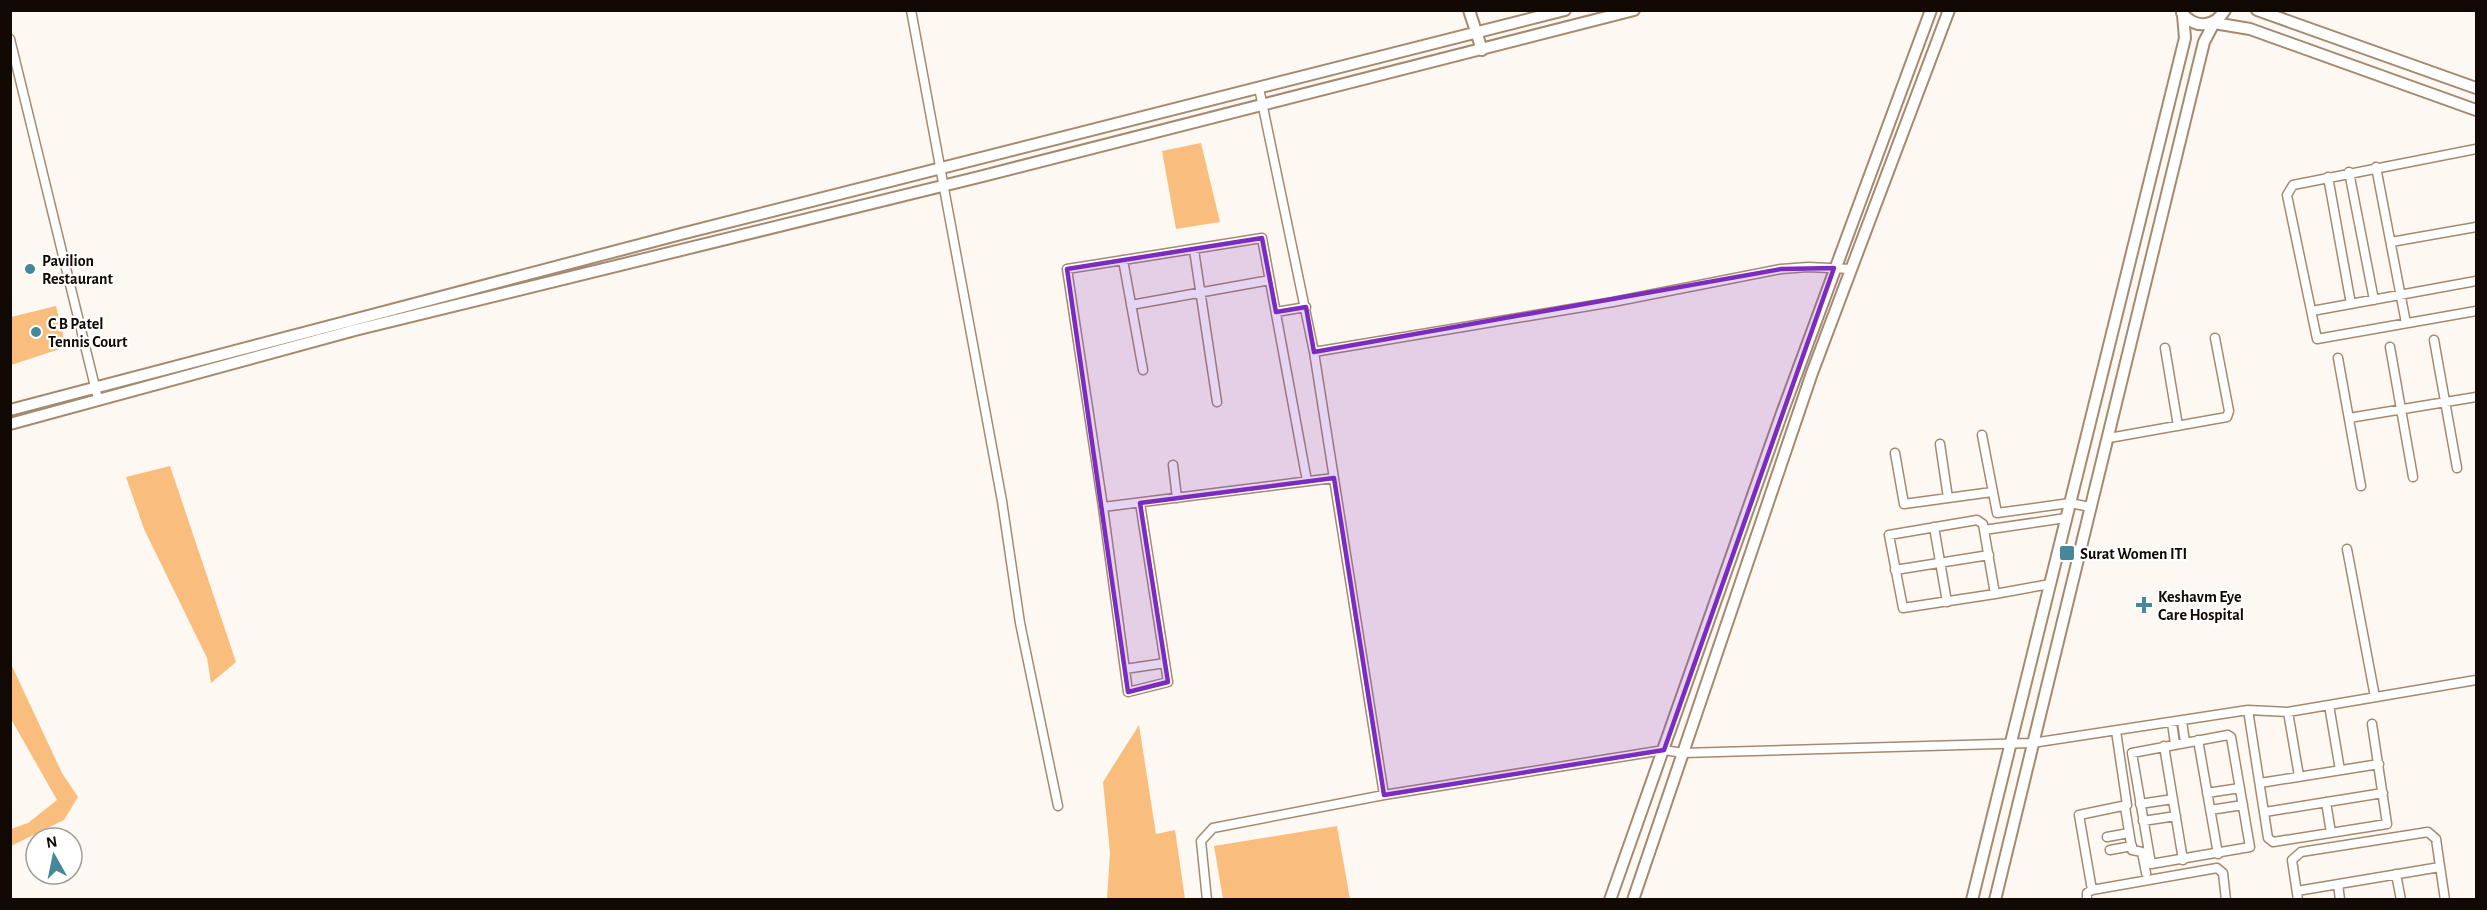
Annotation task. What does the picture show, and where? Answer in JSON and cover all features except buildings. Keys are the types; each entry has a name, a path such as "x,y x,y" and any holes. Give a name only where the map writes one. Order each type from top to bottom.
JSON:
{"street":[{"path":"911,10 1002,501 1020,623 1058,806"},
{"path":"1469,10 1482,50"},
{"path":"10,410 940,168 1565,10"},
{"path":"10,424 367,327 944,186 1634,10"},
{"path":"1610,900 1834,268 1931,10"},
{"path":"1634,900 1812,373 1948,10"},
{"path":"1995,900 2204,42 2214,23 2225,10"},
{"path":"2256,10 2476,88"},
{"path":"2182,13 2197,24 2214,23 2250,30 2476,111"},
{"path":"1972,900 2185,38 2182,13"},
{"path":"10,39 98,399"},
{"path":"1259,88 1314,352 1384,795"},
{"path":"2476,149 2349,172 2294,185 2287,195 2317,339 2476,310"},
{"path":"2376,167 2406,323"},
{"path":"2349,172 2374,300"},
{"path":"2328,177 2351,304"},
{"path":"2391,242 2476,227"},
{"path":"1140,503 1168,682 1128,692 1067,268 1262,238 1307,481"},
{"path":"1194,250 1217,402"},
{"path":"1123,260 1143,370"},
{"path":"1314,352 1613,302 1781,269 1851,269"},
{"path":"1131,305 1270,280"},
{"path":"2312,311 2476,281"},
{"path":"1276,312 1306,307"},
{"path":"2109,438 2224,418 2229,414 2215,338"},
{"path":"2434,340 2457,468"},
{"path":"2390,347 2413,477"},
{"path":"2165,348 2178,426"},
{"path":"2338,358 2361,486"},
{"path":"2349,418 2476,397"},
{"path":"1982,435 1998,513 2070,503 2090,507"},
{"path":"1940,444 1948,498"},
{"path":"1895,453 1904,504 1992,492"},
{"path":"1173,465 1177,498"},
{"path":"1103,507 1334,478"},
{"path":"1984,530 2066,518"},
{"path":"1995,594 1982,522 1977,520 1889,535 1903,608 1947,602 1995,594 2050,584"},
{"path":"1934,527 1947,602"},
{"path":"2347,549 2375,697"},
{"path":"1895,570 1989,555"},
{"path":"2032,657 2052,662"},
{"path":"1125,669 1165,663"},
{"path":"1207,900 1201,841 1213,828 1384,795 1664,750 1683,753 2032,743 2248,710 2288,712 2476,680"},
{"path":"2329,705 2340,770"},
{"path":"2248,710 2270,841 2386,825 2372,724"},
{"path":"2288,712 2299,776"},
{"path":"2180,743 2181,721"},
{"path":"2172,723 2180,743"},
{"path":"2116,731 2128,803 2125,807 2129,833 2133,851 2143,854 2146,873"},
{"path":"2230,735 2250,847 2151,864 2132,753 2198,740 2230,735"},
{"path":"2198,740 2218,854"},
{"path":"2164,746 2183,860"},
{"path":"2260,783 2379,764"},
{"path":"2207,793 2240,788"},
{"path":"2265,812 2383,793"},
{"path":"2140,804 2173,799"},
{"path":"2326,802 2331,834"},
{"path":"2210,810 2243,805"},
{"path":"2092,890 2079,815 2125,807"},
{"path":"2143,821 2176,816"},
{"path":"2440,867 2338,884 2297,895 2292,861 2301,852 2428,832 2436,839 2445,900"},
{"path":"2107,837 2129,833"},
{"path":"2110,850 2132,846"},
{"path":"2087,900 2087,893 2092,890 2217,868 2223,873 2226,900"},
{"path":"2396,874 2400,900"},
{"path":"2338,884 2340,900"}],"highlighted area":[{"path":"1262,238 1276,312 1306,307 1314,352 1781,269 1834,268 1664,750 1384,795 1334,478 1140,503 1168,682 1128,692 1067,269"}],"shaded area":[{"path":"1201,143 1220,222 1176,229 1162,151"},
{"name":"C B Patel Tennis Court","path":"56,306 66,347 11,365 11,317"},
{"path":"170,466 236,662 211,683 207,658 144,529 126,477"},
{"path":"11,664 62,773 78,797 64,820 52,826 24,826 24,840 11,846 11,829 28,823 57,800 11,719"},
{"path":"1139,725 1156,834 1175,830 1185,899 1107,899 1110,853 1103,782"},
{"path":"1337,826 1350,899 1223,899 1214,846"}],"place":[{"name":"Pavilion Restaurant","path":"30,269"},
{"name":"C B Patel Tennis Court","path":"36,332"},
{"name":"Surat Women ITI","path":"2067,553"},
{"name":"Keshavm Eye Care Hospital","path":"2144,605"}]}
